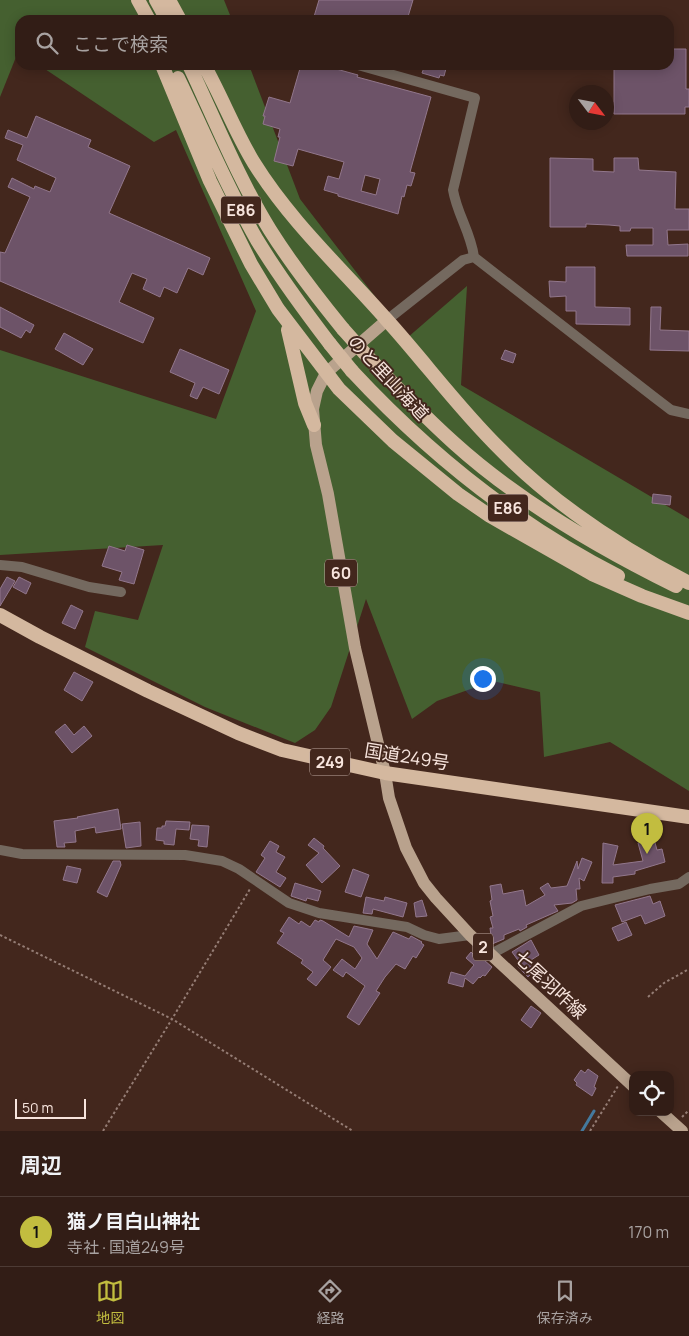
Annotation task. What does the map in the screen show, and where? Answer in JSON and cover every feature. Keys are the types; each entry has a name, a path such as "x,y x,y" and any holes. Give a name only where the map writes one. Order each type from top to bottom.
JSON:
{"highway":[{"path":"132,0 139,15"},
{"path":"138,0 146,15"},
{"path":"156,0 164,15"},
{"path":"169,0 177,15"},
{"path":"164,70 217,195 251,264 282,315 338,389 393,441 458,494 490,516 592,574 642,596 689,611"},
{"name":"のと里山海道","path":"173,70 233,196 256,239 290,290 352,371 404,424 481,490 546,534 605,569 689,611"},
{"name":"のと里山海道","path":"191,70 230,155 270,229 292,264 343,329 368,357 455,444 493,474 584,536 646,571 689,592"},
{"path":"207,70 254,163 283,204 482,430 534,480 585,521 632,552 689,582"},
{"path":"282,315 290,333 305,403 314,425"},
{"name":"国道249号","path":"0,615 40,637 238,733 282,750 385,773 689,817"}],"main road":[{"name":"60","path":"385,773 355,648 328,494 316,445 313,409 317,391 326,373 387,320"},
{"name":"七尾羽咋線","path":"385,773 389,798 406,848 424,883 470,935 628,1082"},
{"path":"665,1116 682,1131"}],"street":[{"path":"376,70 475,98 453,190 455,204 473,246 474,257 654,398 671,410 689,414"},
{"path":"387,320 463,260 474,257"},
{"path":"0,565 22,568 89,587 122,592"},
{"path":"0,850 22,854 185,855 222,862 239,869 289,903 319,913 407,927 424,935 439,939 470,935"},
{"path":"492,954 581,906 679,884 689,877"}],"path":[{"path":"102,1131 256,880"},
{"path":"0,935 172,1019 353,1131"},
{"path":"648,997 664,983 689,969"},
{"path":"590,1131 628,1082"}],"green space":[{"path":"0,0 224,0 230,15 15,15 15,60 0,97"},
{"path":"46,70 251,70 300,199 407,338 467,286 461,385 689,519 689,791 610,742 544,757 540,692 493,681 437,701 412,719 366,599 331,707 315,730 295,743 205,707 85,647 95,611 138,620 163,545 0,555 0,350 216,419 256,311 176,130 154,142"}],"building":[{"path":"319,0 413,0 408,15 314,15"},
{"path":"674,49 686,49 686,89 689,89 689,107 685,107 685,114 614,114 614,70 674,70"},
{"path":"300,70 340,70 358,75 357,77 431,97 410,172 415,173 411,186 407,185 404,197 402,196 398,214 324,190 328,176 339,179 344,162 298,149 293,166 274,161 280,129 263,124 265,116 263,116 269,97 290,103","holes":["365,175 380,179 376,195 361,191"]},
{"path":"423,70 446,70 444,76 440,75 439,78 422,73"},
{"path":"36,116 91,140 88,147 130,166 109,213 210,258 203,275 188,268 177,293 164,287 160,297 143,289 147,279 132,273 119,302 154,318 143,343 0,281 0,252 5,253 30,197 8,187 12,178 34,189 35,186 50,192 56,178 17,160 23,145 5,138 8,130 27,138"},
{"path":"550,158 593,159 593,171 614,172 614,158 638,158 639,170 676,172 675,209 689,209 689,230 667,230 668,245 688,244 688,256 627,256 626,245 653,245 653,228 631,228 630,231 620,231 620,226 586,224 586,227 550,227"},
{"path":"566,267 595,267 595,307 630,308 630,325 576,324 576,311 566,311 566,296 550,297 549,281 566,282"},
{"path":"0,307 34,325 30,333 26,330 21,338 0,327"},
{"path":"651,307 661,307 660,330 689,331 689,351 650,350"},
{"path":"64,333 93,349 83,365 55,349"},
{"path":"180,349 229,370 219,394 203,387 197,399 190,396 195,383 170,372"},
{"path":"505,350 516,354 513,363 501,359"},
{"path":"653,494 671,496 670,505 652,503"},
{"path":"127,545 144,550 134,584 119,580 122,572 102,566 109,546 125,551"},
{"path":"7,577 15,581 0,606 0,589"},
{"path":"19,577 31,583 26,594 13,587"},
{"path":"71,605 83,611 75,629 62,623"},
{"path":"74,672 93,682 82,701 64,690"},
{"path":"65,724 74,735 84,726 92,736 72,753 55,732"},
{"path":"118,809 121,829 96,833 95,827 75,831 76,842 64,843 65,847 57,847 54,821"},
{"path":"166,821 190,822 189,830 176,829 174,845 164,844 164,841 156,840 157,828 165,826"},
{"path":"140,822 141,846 126,848 122,824"},
{"path":"192,825 209,826 207,847 198,846 199,840 190,839"},
{"path":"314,838 324,846 323,848 340,866 322,883 306,865 319,853 308,845"},
{"path":"654,839 657,850 662,849 665,862 635,871 635,874 613,877 613,883 602,883 603,843 618,846 613,865 643,861 638,843"},
{"path":"270,841 279,846 276,852 285,857 276,872 286,878 280,887 256,872 265,858 261,855"},
{"path":"582,858 592,862 584,881 579,878 580,889 576,889 577,900 572,903 554,905 558,911 526,925 527,927 520,931 519,929 504,935 504,939 492,944 490,928 493,928 490,917 493,916 490,886 501,884 503,894 523,890 526,906 545,895 540,888 548,883 551,888 567,886 577,861 578,869"},
{"path":"113,861 120,861 121,865 107,897 97,892"},
{"path":"67,866 81,869 77,883 63,880"},
{"path":"353,869 369,875 361,897 345,892"},
{"path":"295,883 321,891 318,901 307,898 306,901 291,896"},
{"path":"650,896 653,904 660,901 665,916 645,924 641,915 622,922 615,905"},
{"path":"366,897 384,901 385,897 407,903 403,917 373,909 372,914 363,913"},
{"path":"422,900 427,916 416,917 414,903"},
{"path":"289,917 299,924 301,921 310,927 315,920 323,921 349,937 354,926 373,930 367,944 377,959 393,932 409,939 411,936 424,945 416,958 413,956 405,969 396,964 385,977 376,991 380,993 359,1025 347,1017 365,986 346,972 343,977 333,970 342,959 355,969 362,958 354,947 336,939 323,960 331,967 316,986 307,979 313,972 301,963 303,960 277,943 284,933 280,931"},
{"path":"626,922 632,935 618,941 612,928"},
{"path":"531,940 539,955 531,960 534,963 530,967 534,971 528,977 517,966 520,963 512,952"},
{"path":"471,952 473,954 475,952 492,967 485,976 479,977 473,984 465,978 463,987 448,983 451,972 465,976 474,965 466,958"},
{"path":"531,1006 541,1013 531,1028 521,1020"},
{"path":"588,1069 598,1076 594,1087 596,1088 592,1096 576,1085 577,1083 574,1080 581,1070 585,1073"}],"waterway":[{"path":"582,1131 594,1111"}],"place":[{"name":"猫ノ目白山神社","path":"647,854"}]}
